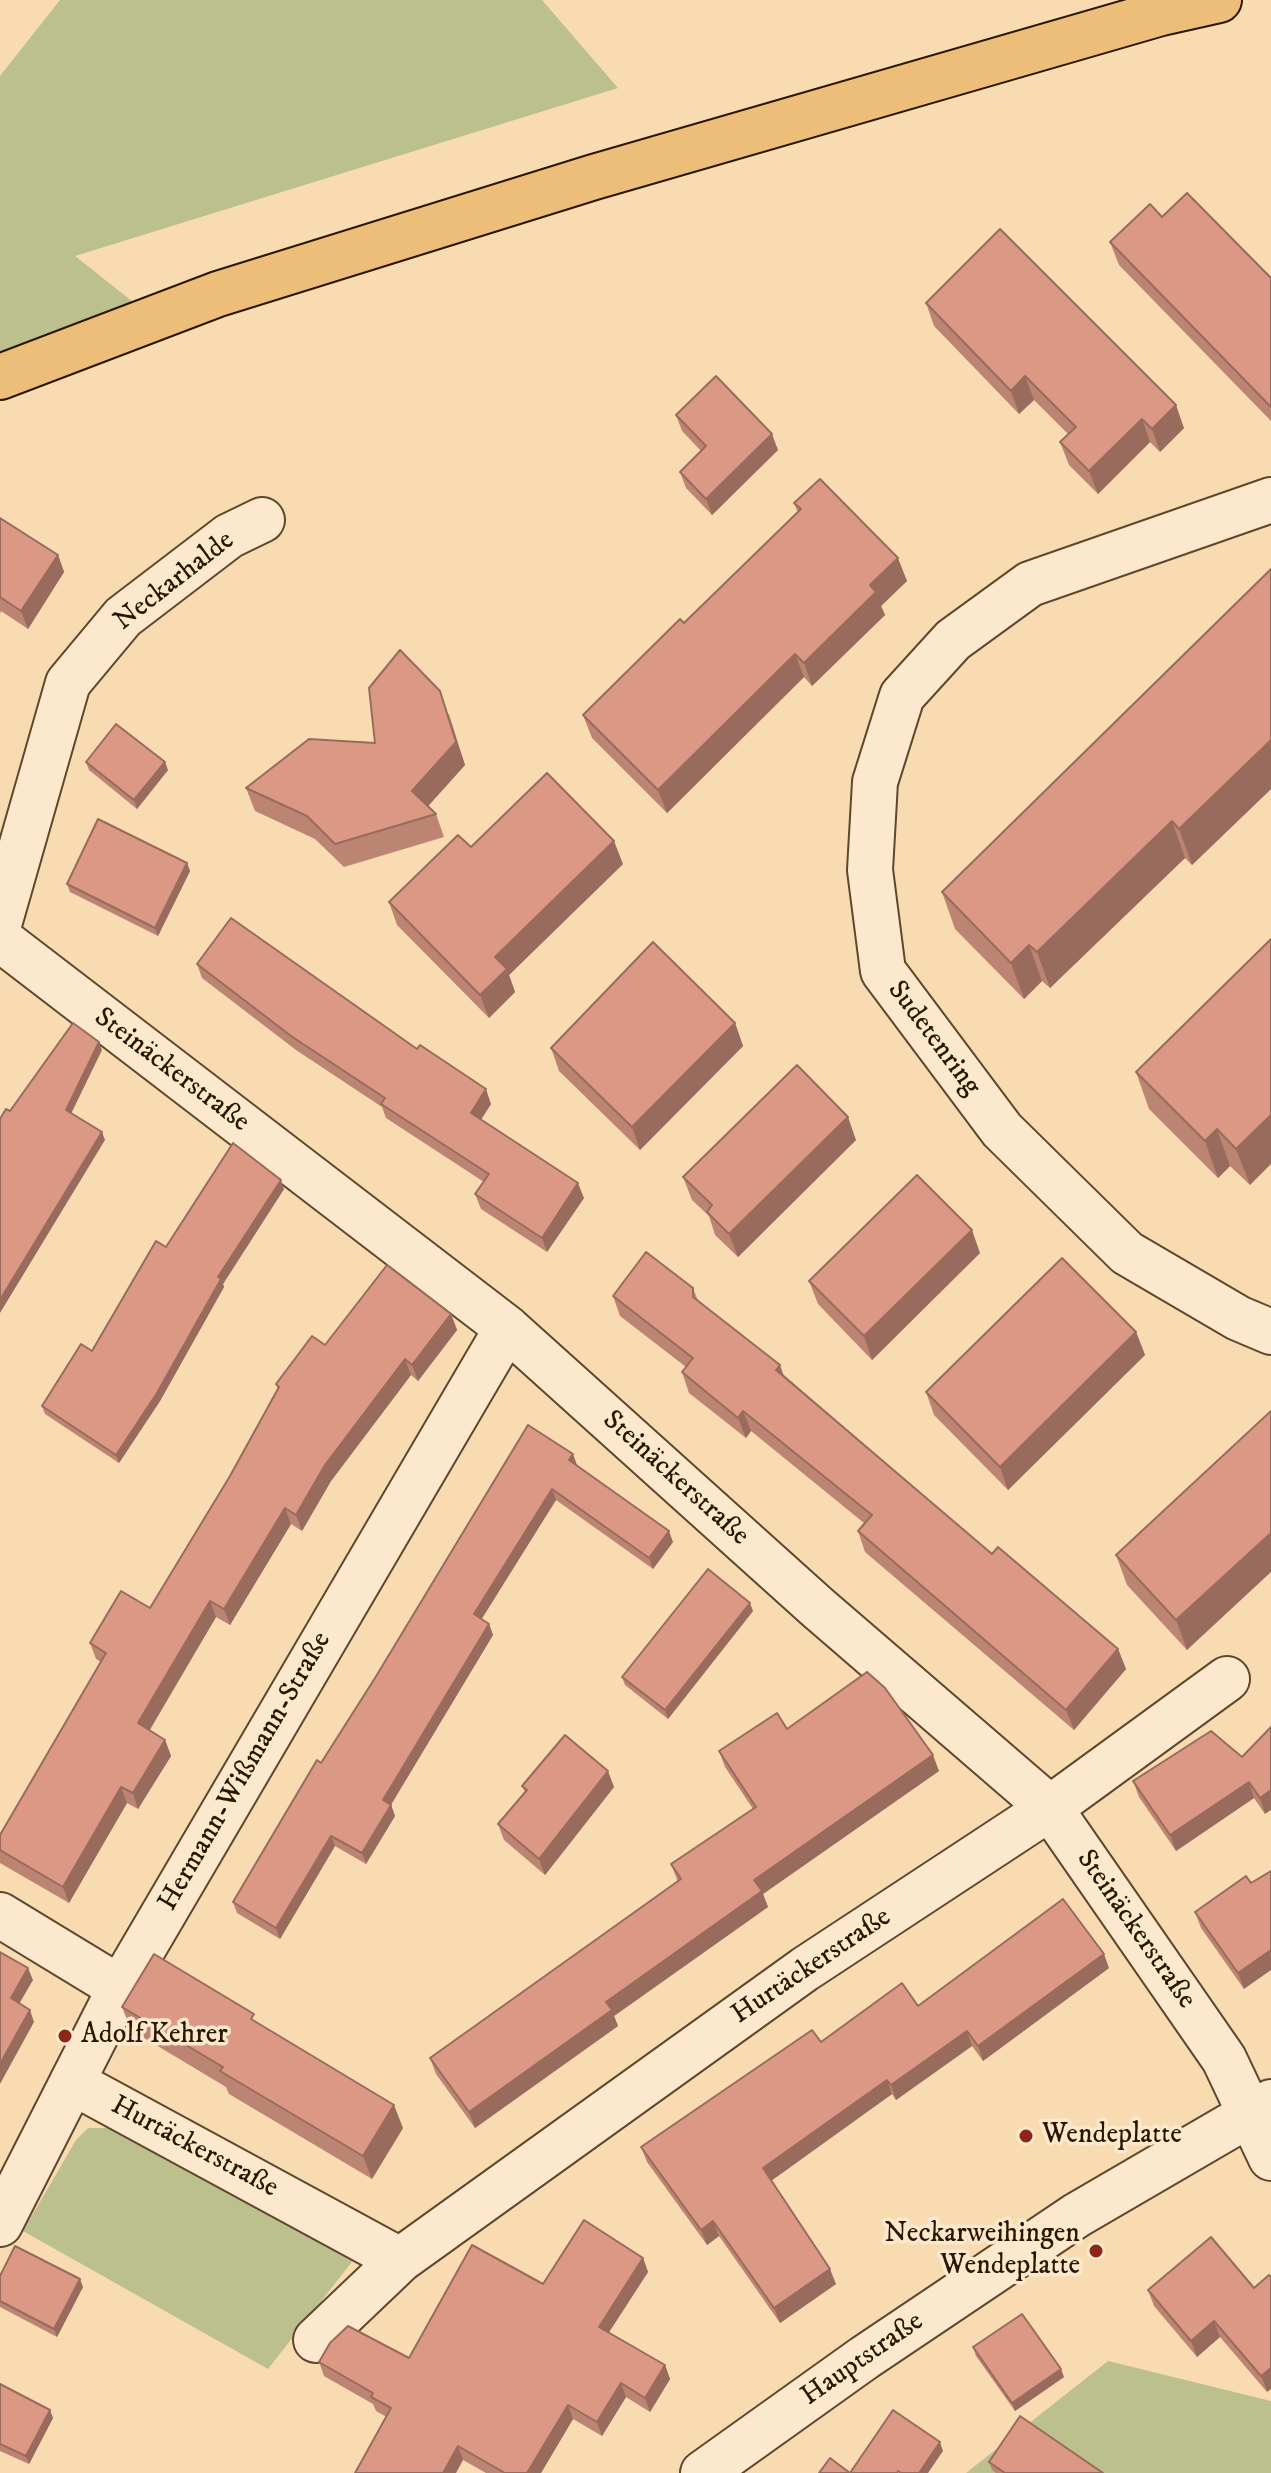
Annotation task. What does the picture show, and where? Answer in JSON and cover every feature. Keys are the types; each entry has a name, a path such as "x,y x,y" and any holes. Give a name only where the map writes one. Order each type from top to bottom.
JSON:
{"main road":[{"path":"0,377 218,294 594,177 1161,13 1219,0"}],"street":[{"name":"Sudetenring","path":"1271,500 1030,584 953,640 902,696 875,782 870,870 883,971 1002,1130 1127,1253 1238,1318 1271,1332"},
{"name":"Neckarhalde","path":"0,921 68,683 123,617 229,536 262,520"},
{"name":"Steinäckerstraße","path":"0,939 507,1328 817,1607 1050,1808 1260,2108 1271,2158"},
{"name":"Hermann-Wißmann-Straße","path":"0,2224 120,1988 507,1328"},
{"name":"Hurtäckerstraße","path":"316,2340 400,2260 805,1969 1050,1808 1227,1679"},
{"path":"0,1915 120,1988"},
{"name":"Hurtäckerstraße","path":"72,2082 400,2260"},
{"name":"Hauptstraße","path":"703,2473 864,2358 1061,2226 1260,2108"}],"green space":[{"path":"60,0 542,0 618,88 75,256 133,302 0,357 0,76"},
{"path":"88,2128 110,2128 355,2258 268,2369 23,2231 76,2140"},
{"path":"1108,2361 1271,2401 1271,2473 966,2473"}],"building":[{"path":"1187,193 1271,278 1271,407 1110,242 1150,204 1162,217"},
{"path":"1000,229 1176,405 1152,429 1142,419 1089,471 1060,442 1076,427 1025,376 1011,391 926,303"},
{"path":"716,376 772,434 706,499 680,472 706,446 676,415"},
{"path":"820,479 898,558 870,585 876,592 804,663 795,654 658,790 583,715 680,619 684,623 801,509 794,503"},
{"path":"0,518 58,555 21,611 0,597"},
{"path":"1271,569 1271,740 1179,829 1172,821 1037,952 1029,945 1011,963 942,892"},
{"path":"400,650 440,691 456,742 412,791 436,814 335,844 307,816 246,788 309,739 375,743 369,688"},
{"path":"116,724 165,762 134,800 86,762"},
{"path":"547,773 614,841 495,957 507,969 480,995 389,902 458,835 471,847"},
{"path":"98,819 187,863 155,928 67,884"},
{"path":"231,918 417,1049 420,1045 486,1089 471,1113 578,1183 542,1238 475,1194 489,1174 381,1104 385,1098 291,1036 197,964"},
{"path":"1271,939 1271,1115 1236,1149 1217,1129 1205,1141 1136,1072"},
{"path":"653,942 735,1023 632,1127 551,1048"},
{"path":"73,1023 99,1042 66,1110 102,1132 0,1300 0,1119 6,1109 10,1111"},
{"path":"797,1065 848,1117 729,1234 707,1212 712,1205 683,1177"},
{"path":"233,1143 281,1180 218,1277 221,1279 157,1393 116,1455 42,1406 81,1344 92,1351 156,1241 166,1247"},
{"path":"917,1175 972,1230 864,1336 809,1281"},
{"path":"646,1252 693,1288 693,1297 780,1365 776,1370 992,1554 998,1547 1118,1649 1066,1710 858,1531 872,1515 743,1411 738,1418 682,1372 693,1358 613,1296"},
{"path":"1062,1258 1136,1332 1000,1467 926,1392"},
{"path":"387,1265 451,1314 412,1365 405,1359 325,1465 296,1515 285,1508 224,1609 210,1601 138,1723 165,1740 133,1793 121,1787 63,1887 0,1850 0,1835 106,1653 90,1643 121,1591 150,1608 230,1476 279,1387 276,1384 312,1336 325,1345"},
{"path":"1271,1411 1271,1533 1176,1620 1116,1555"},
{"path":"528,1425 573,1454 569,1460 669,1531 649,1558 552,1489 474,1614 489,1624 383,1800 391,1805 362,1853 331,1836 276,1928 233,1902 317,1760 321,1763 375,1678"},
{"path":"708,1569 750,1603 665,1710 622,1677"},
{"path":"867,1672 885,1688 933,1755 754,1880 762,1891 606,2002 612,2010 469,2112 430,2058 681,1879 671,1864 756,1807 719,1751 777,1713 787,1729"},
{"path":"1271,1727 1271,1790 1260,1798 1249,1782 1170,1835 1133,1781 1211,1731 1242,1757"},
{"path":"565,1735 608,1771 539,1859 498,1824 527,1790 522,1786"},
{"path":"1271,1871 1271,1950 1238,1973 1195,1912 1246,1876 1251,1883"},
{"path":"1063,1899 1104,1954 978,2046 967,2031 891,2085 887,2080 763,2168 830,2269 774,2308 713,2221 701,2230 641,2147 812,2030 821,2042 902,1983 918,2006"},
{"path":"0,1952 28,1968 11,1998 30,2010 0,2064"},
{"path":"154,1954 254,2014 251,2019 394,2105 363,2156 220,2071 223,2067 122,2007"},
{"path":"584,2220 643,2258 599,2327 665,2365 645,2398 621,2383 597,2422 568,2405 527,2473 505,2473 458,2446 443,2473 355,2473 391,2408 371,2397 373,2393 319,2362 330,2343 348,2326 409,2358 472,2245 543,2284"},
{"path":"1211,2237 1254,2288 1269,2275 1271,2277 1271,2368 1261,2376 1214,2321 1191,2341 1148,2290"},
{"path":"15,2246 80,2279 54,2329 0,2301 0,2276"},
{"path":"1022,2314 1061,2369 1012,2403 973,2347"},
{"path":"0,2384 50,2410 26,2456 0,2444"},
{"path":"893,2410 940,2442 919,2473 850,2473"},
{"path":"1020,2416 1103,2473 1005,2473 989,2462"},
{"path":"830,2458 850,2473 819,2473"}],"place":[{"name":"Adolf Kehrer","path":"65,2036"},
{"name":"Wendeplatte","path":"1026,2136"},
{"name":"Neckarweihingen Wendeplatte","path":"1096,2251"}]}
